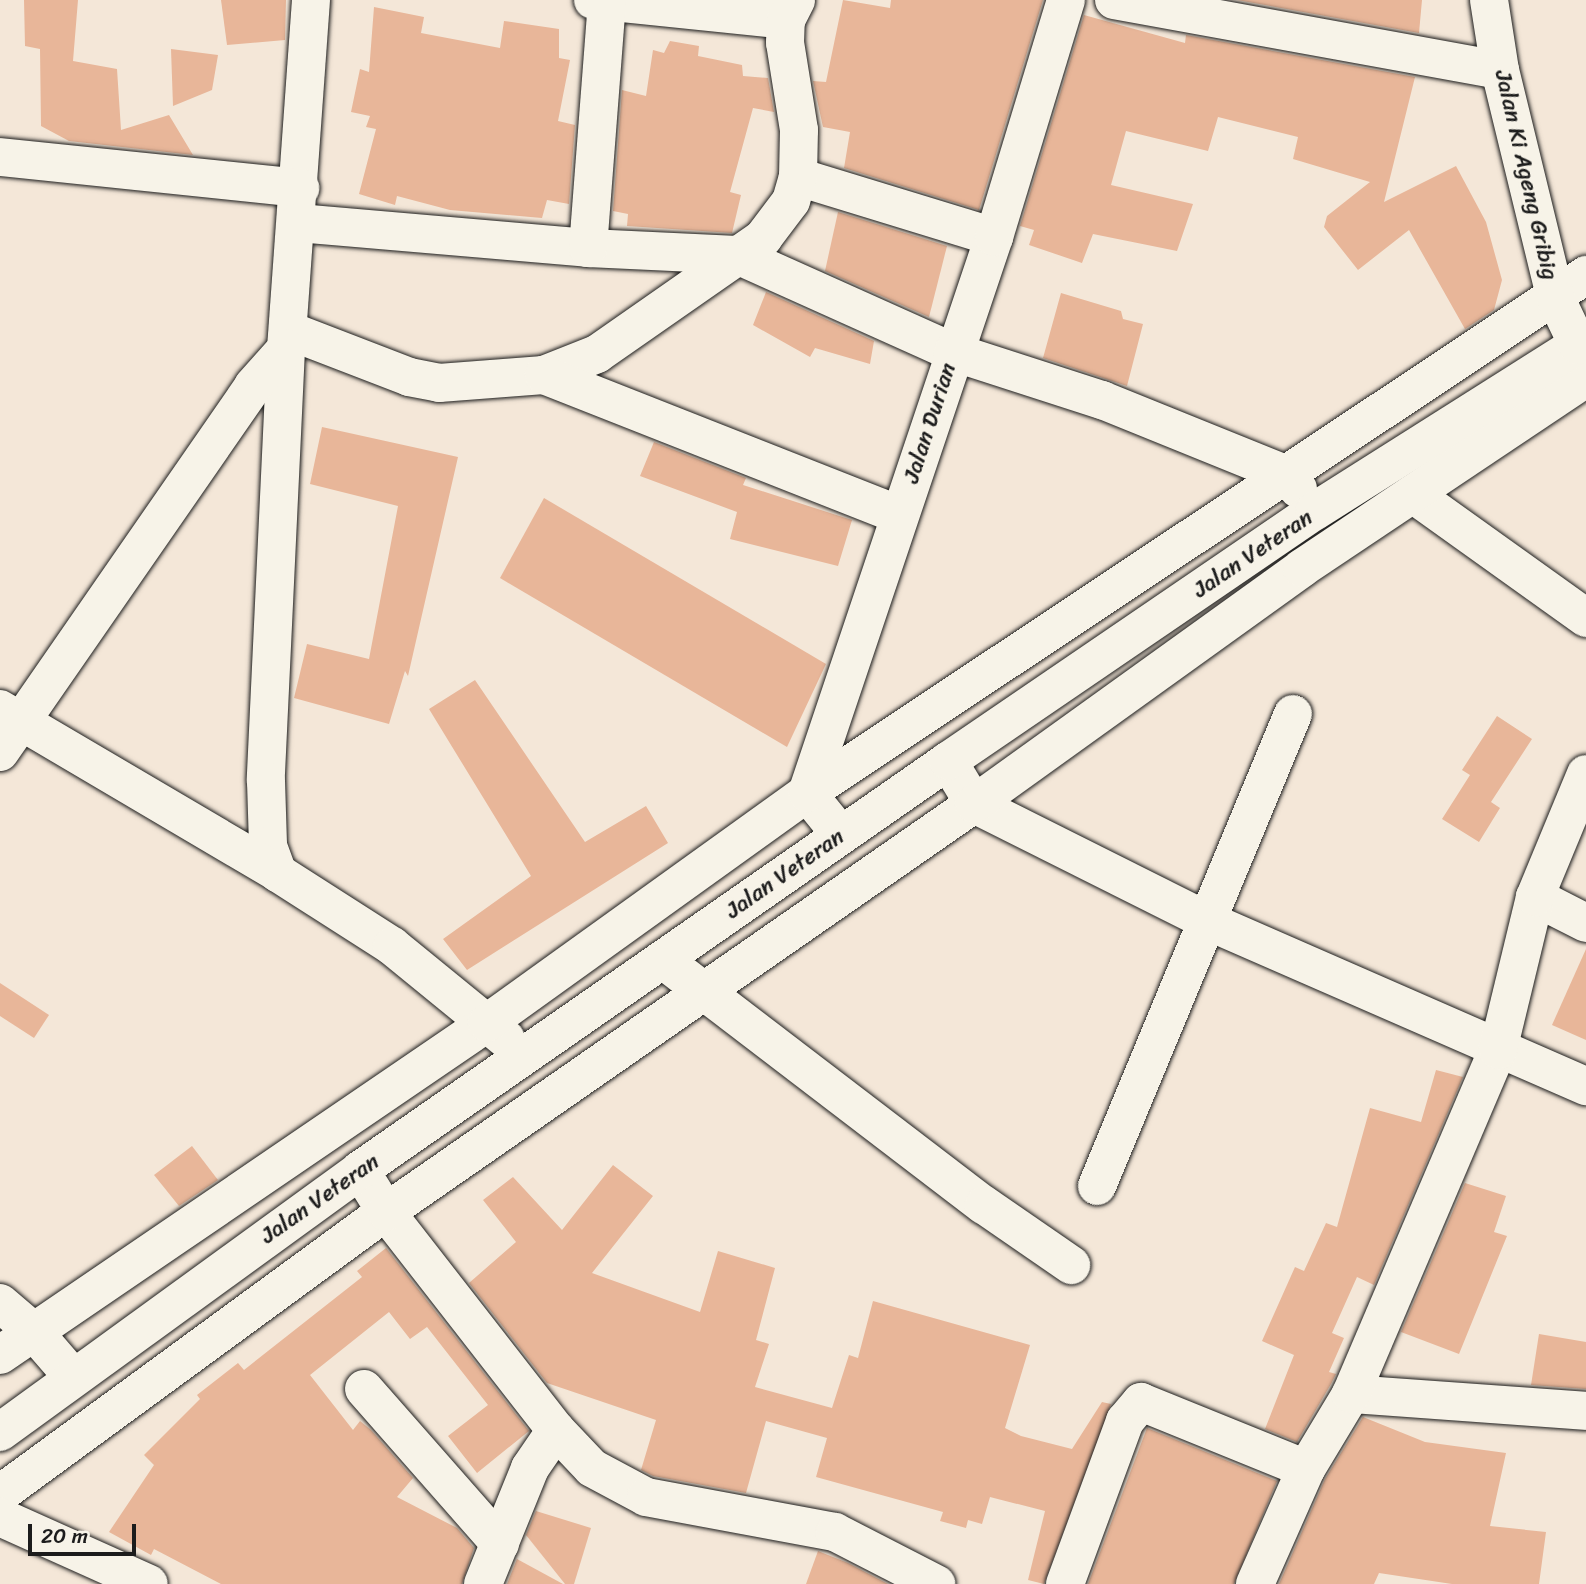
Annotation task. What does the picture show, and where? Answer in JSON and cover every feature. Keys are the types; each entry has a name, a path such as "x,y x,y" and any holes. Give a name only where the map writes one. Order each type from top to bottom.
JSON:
{"street":[{"path":"278,873 268,846 266,781 288,340 311,0"},
{"path":"288,340 409,377 439,383 544,375 597,354 764,238 791,201 798,177 799,130 785,43 791,10 602,0 588,248"},
{"name":"Jalan Durian","path":"807,793 953,352 994,237 1066,0"},
{"path":"1114,0 1500,70"},
{"name":"Jalan Ki Ageng Gribig","path":"1489,0 1500,70 1556,299 1584,365"},
{"path":"0,157 299,206 588,248 737,255 953,352 1101,400 1287,475 1338,544"},
{"path":"798,177 994,237"},
{"path":"0,1355 487,1023 807,793 1556,299 1586,275"},
{"path":"288,340 7,727 278,873 392,946 526,1056"},
{"path":"0,1494 386,1212 704,994 1338,544 1413,494 1584,365"},
{"name":"Jalan Veteran","path":"0,1432 360,1170 948,761 1315,511 1584,365"},
{"path":"544,375 899,515"},
{"path":"1413,494 1586,618"},
{"path":"1097,1186 1210,922 1293,714"},
{"path":"948,761 974,804 1210,922 1498,1050 1586,1086"},
{"path":"1255,1584 1306,1469 1351,1394 1498,1050 1535,897 1586,774"},
{"path":"807,793 841,835"},
{"path":"1535,897 1586,923"},
{"path":"663,960 704,994 984,1205 1071,1265"},
{"path":"360,1170 386,1212 556,1430 592,1468 625,1489 835,1532 936,1584"},
{"path":"0,1303 34,1332 73,1377"},
{"path":"364,1389 500,1544"},
{"path":"1351,1394 1586,1410"},
{"path":"1065,1584 1125,1421 1141,1402 1306,1469"},
{"path":"482,1584 530,1468 556,1430"},
{"path":"0,1517 149,1584"}],"building":[{"path":"24,0 78,0 73,61 117,69 121,130 169,115 193,155 69,141 41,126 40,49 25,46"},
{"path":"221,0 286,0 285,40 227,45"},
{"path":"843,0 890,8 891,0 1043,0 979,210 844,168 850,132 823,127 813,81 826,82"},
{"path":"1237,0 1422,0 1419,33"},
{"path":"374,7 424,17 421,33 500,48 504,21 559,29 559,58 570,60 558,121 575,125 569,204 547,200 542,218 450,210 397,196 395,205 359,194 376,129 366,127 370,116 351,112 360,69 369,72"},
{"path":"1084,15 1185,43 1186,35 1415,77 1384,202 1456,166 1486,222 1502,280 1494,310 1465,329 1409,230 1358,270 1324,227 1327,216 1370,182 1293,159 1298,137 1218,117 1208,151 1126,131 1111,185 1193,204 1177,251 1093,234 1082,263 1029,245 1034,230 1020,226"},
{"path":"670,41 699,46 698,56 742,65 743,76 768,78 774,112 753,108 730,192 741,195 732,233 627,226 628,214 613,211 622,90 646,96 653,50 664,53"},
{"path":"171,49 218,55 212,90 173,106"},
{"path":"838,212 947,246 929,317 825,271"},
{"path":"766,292 874,341 870,364 815,348 810,357 753,325"},
{"path":"1061,293 1121,311 1123,319 1143,324 1127,386 1043,358"},
{"path":"322,427 458,457 408,676 405,671 389,724 294,698 307,644 369,659 398,506 310,484"},
{"path":"654,442 746,478 743,485 852,520 838,566 730,539 737,512 640,476"},
{"path":"544,498 826,664 787,747 500,578"},
{"path":"475,680 585,842 646,806 668,843 467,970 443,939 531,876 429,709"},
{"path":"1497,716 1532,739 1491,802 1500,808 1479,842 1442,819 1470,775 1462,770"},
{"path":"1586,949 1586,1040 1552,1025"},
{"path":"0,983 49,1015 34,1038 0,1016"},
{"path":"1436,1070 1463,1077 1374,1285 1357,1277 1332,1333 1344,1338 1329,1372 1336,1374 1297,1442 1265,1429 1294,1355 1262,1341 1295,1267 1304,1271 1326,1223 1337,1227 1370,1108 1421,1122"},
{"path":"192,1146 218,1180 179,1206 154,1175"},
{"path":"613,1165 653,1196 592,1273 700,1312 718,1251 775,1268 756,1340 769,1344 755,1387 832,1408 849,1355 858,1358 873,1301 1030,1345 1005,1428 1021,1436 1072,1449 1102,1402 1111,1404 1044,1584 1028,1580 1045,1511 990,1497 982,1524 968,1520 966,1528 940,1521 943,1512 816,1477 827,1438 766,1421 746,1493 653,1476 641,1470 656,1420 547,1383 469,1283 516,1242 483,1200 513,1177 562,1230"},
{"path":"1465,1183 1506,1196 1494,1232 1507,1236 1459,1354 1401,1332"},
{"path":"386,1248 529,1431 477,1473 448,1436 488,1405 427,1327 410,1339 389,1312 310,1375 353,1430 360,1421 413,1478 397,1497 457,1528 474,1548 462,1584 221,1584 154,1549 151,1555 109,1532 154,1465 144,1455 200,1399 197,1395 238,1363 244,1370 362,1277 357,1271"},
{"path":"1539,1334 1586,1342 1586,1389 1531,1385"},
{"path":"1363,1417 1425,1442 1506,1453 1490,1526 1546,1532 1539,1584 1452,1584 1379,1573 1374,1584 1279,1584 1325,1479"},
{"path":"1147,1428 1277,1481 1234,1584 1088,1584"},
{"path":"536,1511 591,1528 574,1584 565,1584 526,1535"},
{"path":"818,1551 848,1563 888,1584 806,1584"},
{"path":"517,1559 563,1584 507,1584"}]}
